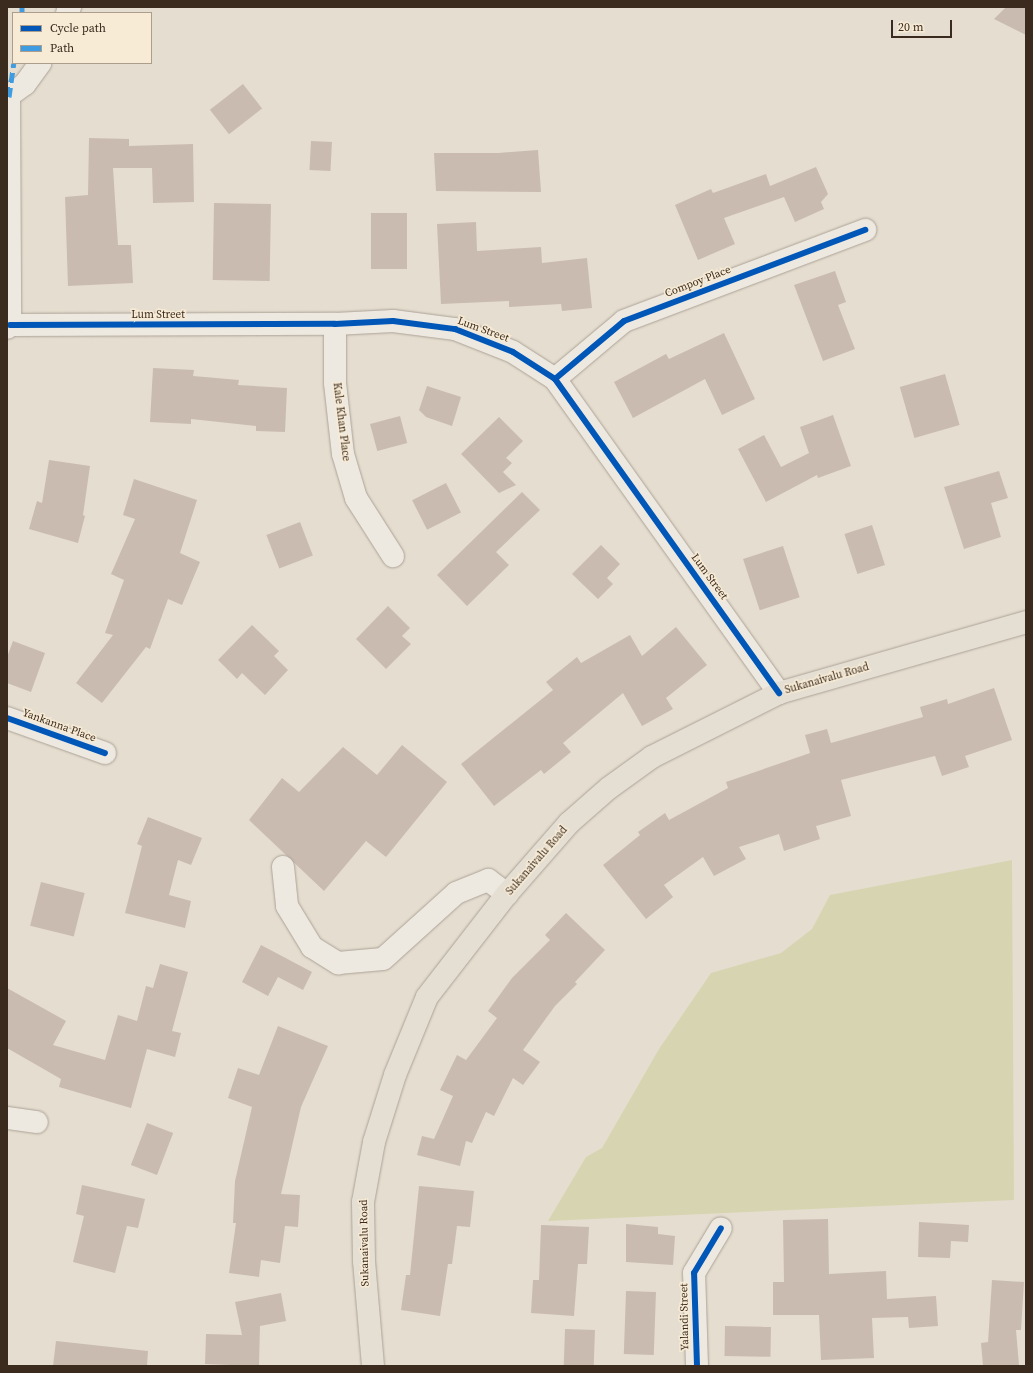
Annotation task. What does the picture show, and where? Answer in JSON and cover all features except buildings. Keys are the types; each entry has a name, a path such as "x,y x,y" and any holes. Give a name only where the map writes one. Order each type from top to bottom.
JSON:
{"main road":[{"name":"Sukanaivalu Road","path":"373,1366 364,1261 363,1202 374,1142 395,1075 427,997 507,894 569,823 609,788 652,757 779,693 1026,622"}],"street":[{"path":"9,327 8,96 25,84 39,64"},
{"name":"Compoy Place","path":"555,379 624,321 865,230"},
{"name":"Lum Street","path":"9,327 335,324 393,321 455,329 513,352 555,379 779,693"},
{"name":"Kale Khan Place","path":"335,324 335,383 342,454 356,498 393,556"},
{"name":"Yankanna Place","path":"7,718 105,753"},
{"path":"283,867 287,906 312,947 338,964 383,959 456,893 488,880 507,894"},
{"path":"7,1118 37,1122"},
{"name":"Yalandi Street","path":"696,1366 694,1273 721,1228"}],"shaded area":[{"path":"1012,860 1014,1200 548,1221 586,1157 602,1148 659,1049 711,973 781,953 812,929 830,895"}],"marked path":[{"path":"22,7 22,12"},
{"path":"9,97 14,64"}],"cycle path":[{"path":"555,379 624,321 865,230"},
{"path":"10,325 335,324 393,321 455,329 513,352 555,379 779,693"},
{"path":"7,718 105,753"},
{"path":"697,1366 694,1273 721,1228"}]}
